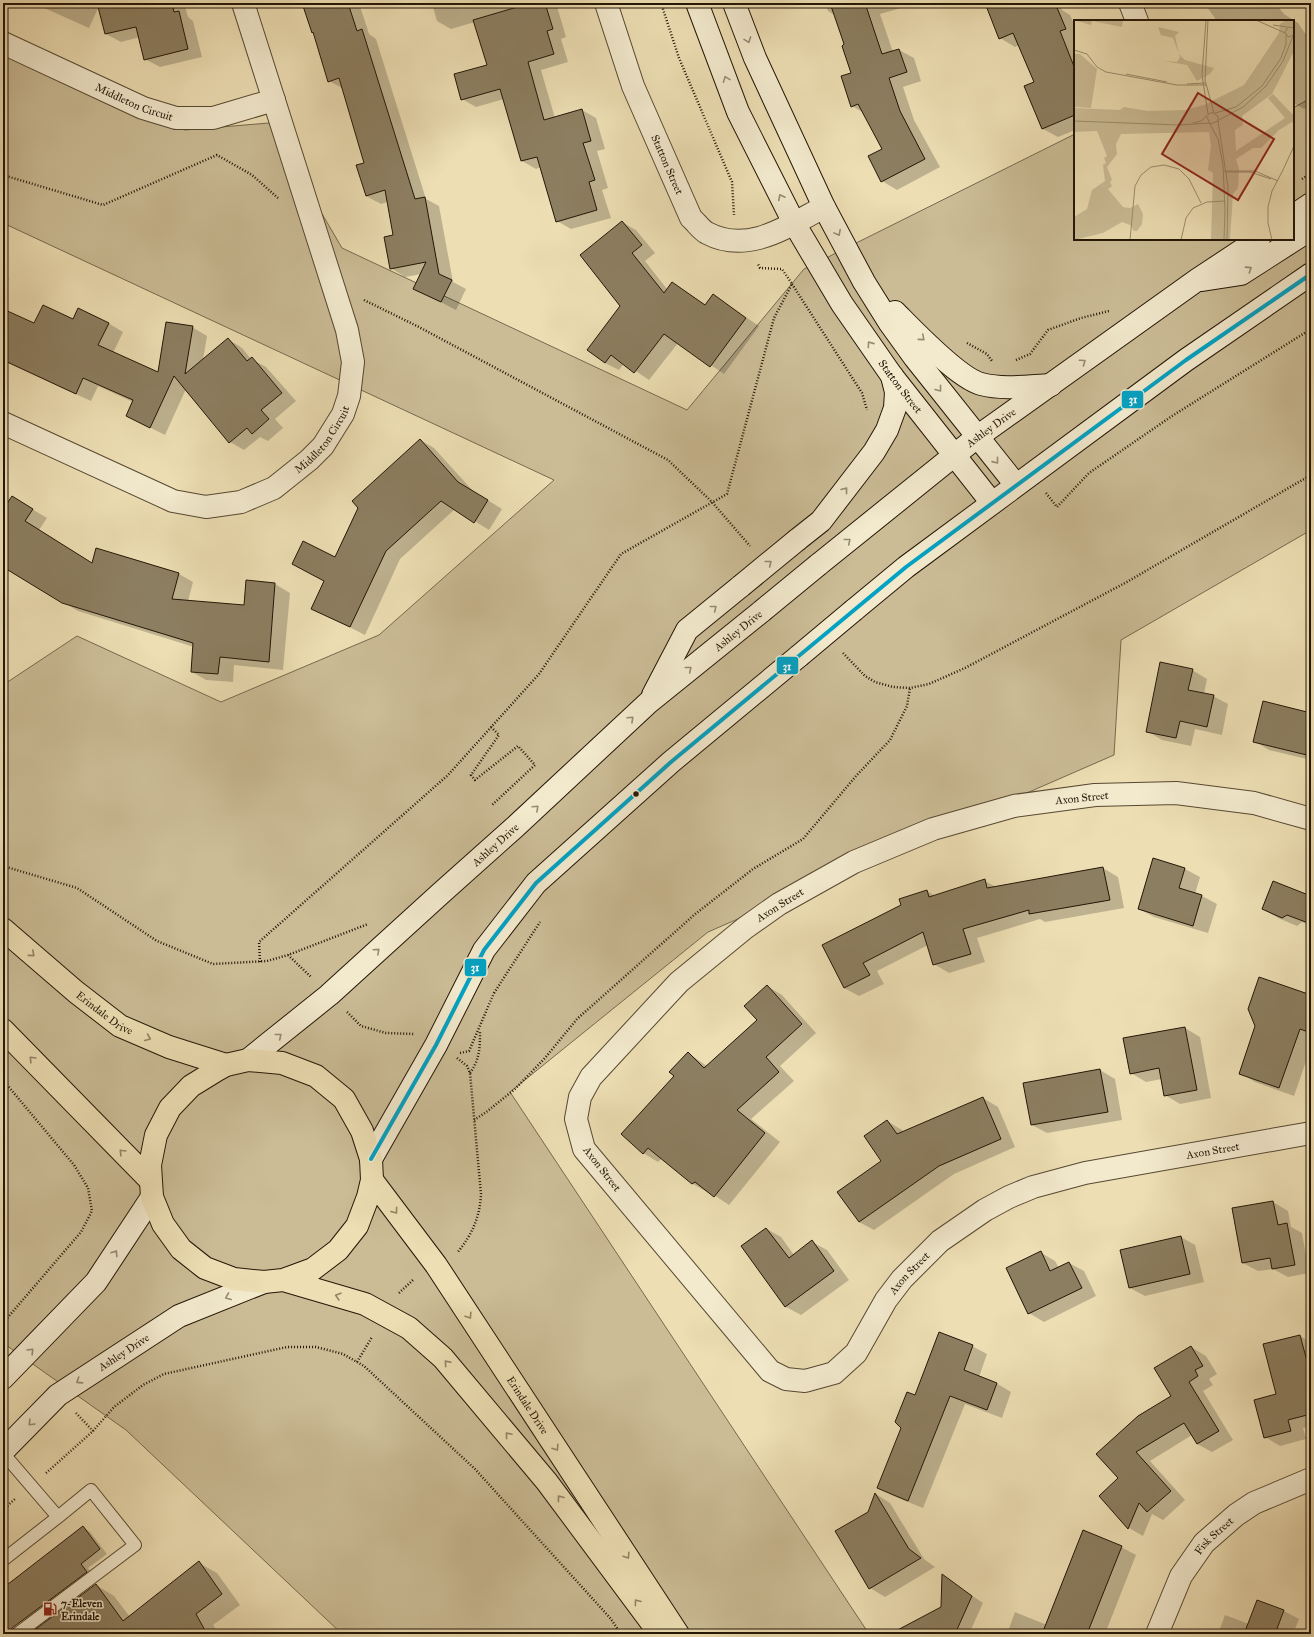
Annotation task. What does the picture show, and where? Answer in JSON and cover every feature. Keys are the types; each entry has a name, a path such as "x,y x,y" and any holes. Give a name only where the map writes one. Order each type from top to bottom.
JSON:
{"main road":[{"name":"Erindale Drive","path":"3,929 76,992 120,1026 169,1047 226,1065"},
{"path":"3,1030 151,1188"},
{"path":"274,1281 313,1269 338,1250 357,1226 368,1197 372,1180 371,1159 362,1130 344,1099 316,1076 282,1063 248,1060 226,1065 191,1086 170,1108 156,1135 150,1165 151,1188 163,1224 181,1249 205,1268 234,1279 274,1281 366,1304 409,1328 443,1358 547,1482 660,1634"},
{"name":"Erindale Drive","path":"372,1180 436,1265 678,1634"}],"street":[{"name":"Middleton Circuit","path":"3,423 173,502 206,507 240,502 274,488 310,460 323,446 343,414 349,396 353,362 347,330 243,3"},
{"name":"Statton Street","path":"606,3 633,86 692,218 705,232 725,240 747,241 771,235 824,207"},
{"name":"Statton Street","path":"697,3 738,112 794,223 842,304 892,376 992,503"},
{"path":"734,3 755,58 824,207 864,282 906,346 977,438 1016,485"},
{"path":"1130,3 1137,20"},
{"name":"Middleton Circuit","path":"3,43 143,108 176,118 213,118 274,100"},
{"path":"1294,215 1311,204"},
{"path":"1294,240 1311,229"},
{"name":"Ashley Drive","path":"248,1060 325,999 515,827 648,703 954,455 1197,280 1257,240"},
{"path":"1197,280 1241,274 1294,240"},
{"path":"371,1159 436,1046 484,950 536,883 671,762 906,567 1186,360 1311,274"},
{"path":"864,282 916,333 959,371 980,384 1003,387 1051,385"},
{"path":"648,703 687,630 821,521 874,452 887,430 895,408 896,392 892,376"},
{"name":"Axon Street","path":"1311,819 1254,803 1176,793 1095,795 1014,806 933,829 854,862 779,904 745,928 679,982 591,1077 580,1097 576,1119 584,1149 770,1371 786,1379 805,1381 834,1373 856,1353 886,1300 902,1279 940,1241 985,1210 1009,1197 1034,1187 1085,1173 1311,1133"},
{"path":"3,1378 96,1282 151,1188"},
{"name":"Ashley Drive","path":"3,1452 58,1395 179,1316 274,1281"},
{"name":"Fisk Street","path":"1157,1634 1181,1576 1204,1543 1236,1515 1254,1503 1311,1479"}],"lane":[{"path":"3,1452 58,1517"},
{"path":"3,1560 92,1490 135,1545 16,1634"}],"path":[{"path":"661,3 679,58 732,182 735,217 760,268 782,269 862,393 867,410 864,416"},
{"path":"260,962 259,942 448,775 539,674 621,554 727,494 774,318 792,284"},
{"path":"1010,364 1030,354 1048,330 1081,318 1110,310"},
{"path":"1057,507 1089,474 1172,416 1311,329"},
{"path":"960,340 987,354 994,364"},
{"path":"853,665 865,676 875,682 893,687 910,688 929,684 965,668 1125,583 1311,475"},
{"path":"474,1120 485,1114 514,1089 545,1058 577,1019 694,915 753,869 803,839 856,776 890,740 907,706 910,688"},
{"path":"491,727 499,734 471,775 476,780 518,746 535,765 492,806"},
{"path":"3,866 77,888 157,941 213,964 268,961 288,955 373,922"},
{"path":"357,1362 396,1296 418,1274 455,1256 474,1229 481,1203 481,1194 470,1073 467,1066 453,1055 469,1051 494,993 544,916"},
{"path":"361,1026 386,1033 415,1034 436,1046"},
{"path":"470,1073 477,1063 480,1044 480,1028"},
{"path":"3,1080 74,1165 88,1188 92,1211 81,1232 3,1323"},
{"path":"3,1510 93,1431 114,1407 143,1384 164,1374 287,1347 316,1347 343,1354 364,1366 475,1469 611,1619 621,1634"}],"shaded area":[{"path":"3,54 185,130 269,123 342,248 687,410 804,269 1074,134 1074,240 1294,240 1294,107 1311,98 1311,530 1121,640 1114,755 708,932 510,1092 869,1634 342,1634 126,1430 3,1343 3,685 77,636 221,702 379,635 554,480 3,223"}],"building":[{"path":"97,3 172,3 174,12 179,11 188,49 144,60 136,27 105,34"},
{"path":"302,3 348,3 357,31 362,29 415,199 425,197 439,274 452,280 441,302 413,289 426,262 390,269 384,237 393,235 385,190 366,196 356,165 364,163 339,78 328,82 313,32 312,33"},
{"path":"531,3 545,3 553,29 547,31 554,54 528,62 544,120 582,109 591,141 583,143 595,180 589,182 597,210 556,222 537,157 521,161 500,89 461,100 454,74 487,65 473,20"},
{"path":"830,3 865,3 882,54 899,49 907,72 889,78 900,111 925,159 881,182 868,156 882,149 858,104 851,107 841,76 851,73 842,46 844,44"},
{"path":"985,3 1055,3 1066,29 1060,31 1074,66 1074,115 1042,129 1024,86 1034,82 1013,33 999,39"},
{"path":"622,221 642,245 632,253 664,293 672,282 705,305 713,294 746,318 710,367 664,334 634,373 611,355 605,363 587,350 620,306 580,255"},
{"path":"43,305 73,319 78,308 109,323 98,345 158,372 166,322 193,326 185,374 228,338 247,361 252,357 282,393 261,410 269,419 252,434 247,428 229,443 174,376 150,428 126,416 133,400 83,378 76,394 3,360 3,309 34,323"},
{"path":"420,439 458,482 488,500 474,523 441,501 386,551 350,627 311,609 324,581 292,564 303,541 335,557 358,508 352,501"},
{"path":"12,496 33,509 25,521 92,563 96,548 179,573 172,599 244,605 246,580 275,583 269,662 220,657 218,674 191,672 193,643 62,603 3,567 3,507 4,508"},
{"path":"1160,662 1193,669 1188,690 1214,695 1207,727 1180,721 1176,738 1146,732"},
{"path":"1263,701 1311,713 1311,756 1253,742"},
{"path":"1153,858 1185,868 1179,888 1202,895 1193,926 1138,909"},
{"path":"1103,867 1110,900 1029,914 1029,910 963,929 971,954 933,965 923,932 863,963 870,975 844,988 822,945 901,905 899,899 927,890 929,897 985,879 987,888"},
{"path":"1273,881 1311,896 1311,924 1287,915 1282,918 1262,909"},
{"path":"1259,977 1311,995 1311,1033 1300,1029 1279,1088 1239,1074 1255,1026 1248,1009"},
{"path":"767,985 802,1024 766,1057 779,1072 737,1110 765,1133 714,1197 695,1182 692,1184 648,1148 643,1154 621,1134 674,1076 669,1072 688,1052 704,1068 757,1020 744,1006"},
{"path":"1185,1027 1197,1090 1164,1096 1159,1068 1130,1074 1123,1038"},
{"path":"1100,1069 1108,1112 1031,1125 1023,1083"},
{"path":"983,1097 1001,1139 939,1166 859,1222 837,1192 881,1161 864,1136 887,1120 897,1134"},
{"path":"1273,1201 1278,1225 1287,1223 1295,1265 1272,1269 1270,1258 1242,1263 1232,1208"},
{"path":"766,1228 789,1258 812,1240 834,1271 785,1307 741,1246"},
{"path":"1181,1236 1190,1274 1129,1288 1120,1250"},
{"path":"1041,1251 1050,1271 1069,1262 1082,1288 1028,1314 1006,1268"},
{"path":"939,1332 973,1345 964,1370 997,1383 987,1410 950,1396 908,1501 877,1488 901,1428 895,1422 907,1392 915,1395"},
{"path":"1300,1335 1311,1376 1311,1414 1288,1420 1291,1431 1264,1438 1254,1400 1276,1394 1263,1344"},
{"path":"1191,1346 1203,1366 1195,1370 1198,1376 1189,1382 1219,1431 1197,1444 1184,1423 1136,1452 1171,1491 1147,1512 1139,1503 1128,1529 1099,1496 1118,1478 1096,1454 1138,1416 1171,1396 1154,1368"},
{"path":"875,1493 909,1549 921,1558 869,1589 835,1531 868,1512"},
{"path":"83,1526 100,1549 81,1564 87,1572 12,1628 10,1634 3,1634 3,1588"},
{"path":"1083,1530 1122,1546 1087,1634 1042,1634"},
{"path":"199,1561 222,1594 196,1614 207,1634 29,1634 96,1584 123,1621"},
{"path":"942,1574 972,1596 955,1634 890,1634 941,1607"},
{"path":"1257,1600 1284,1610 1275,1634 1244,1634"}],"transit line":[{"name":"31","path":"371,1159 436,1045 484,950 536,883 671,762 906,567 1186,360 1311,274"}],"place":[{"name":"7-Eleven Erindale","path":"50,1609"}]}
